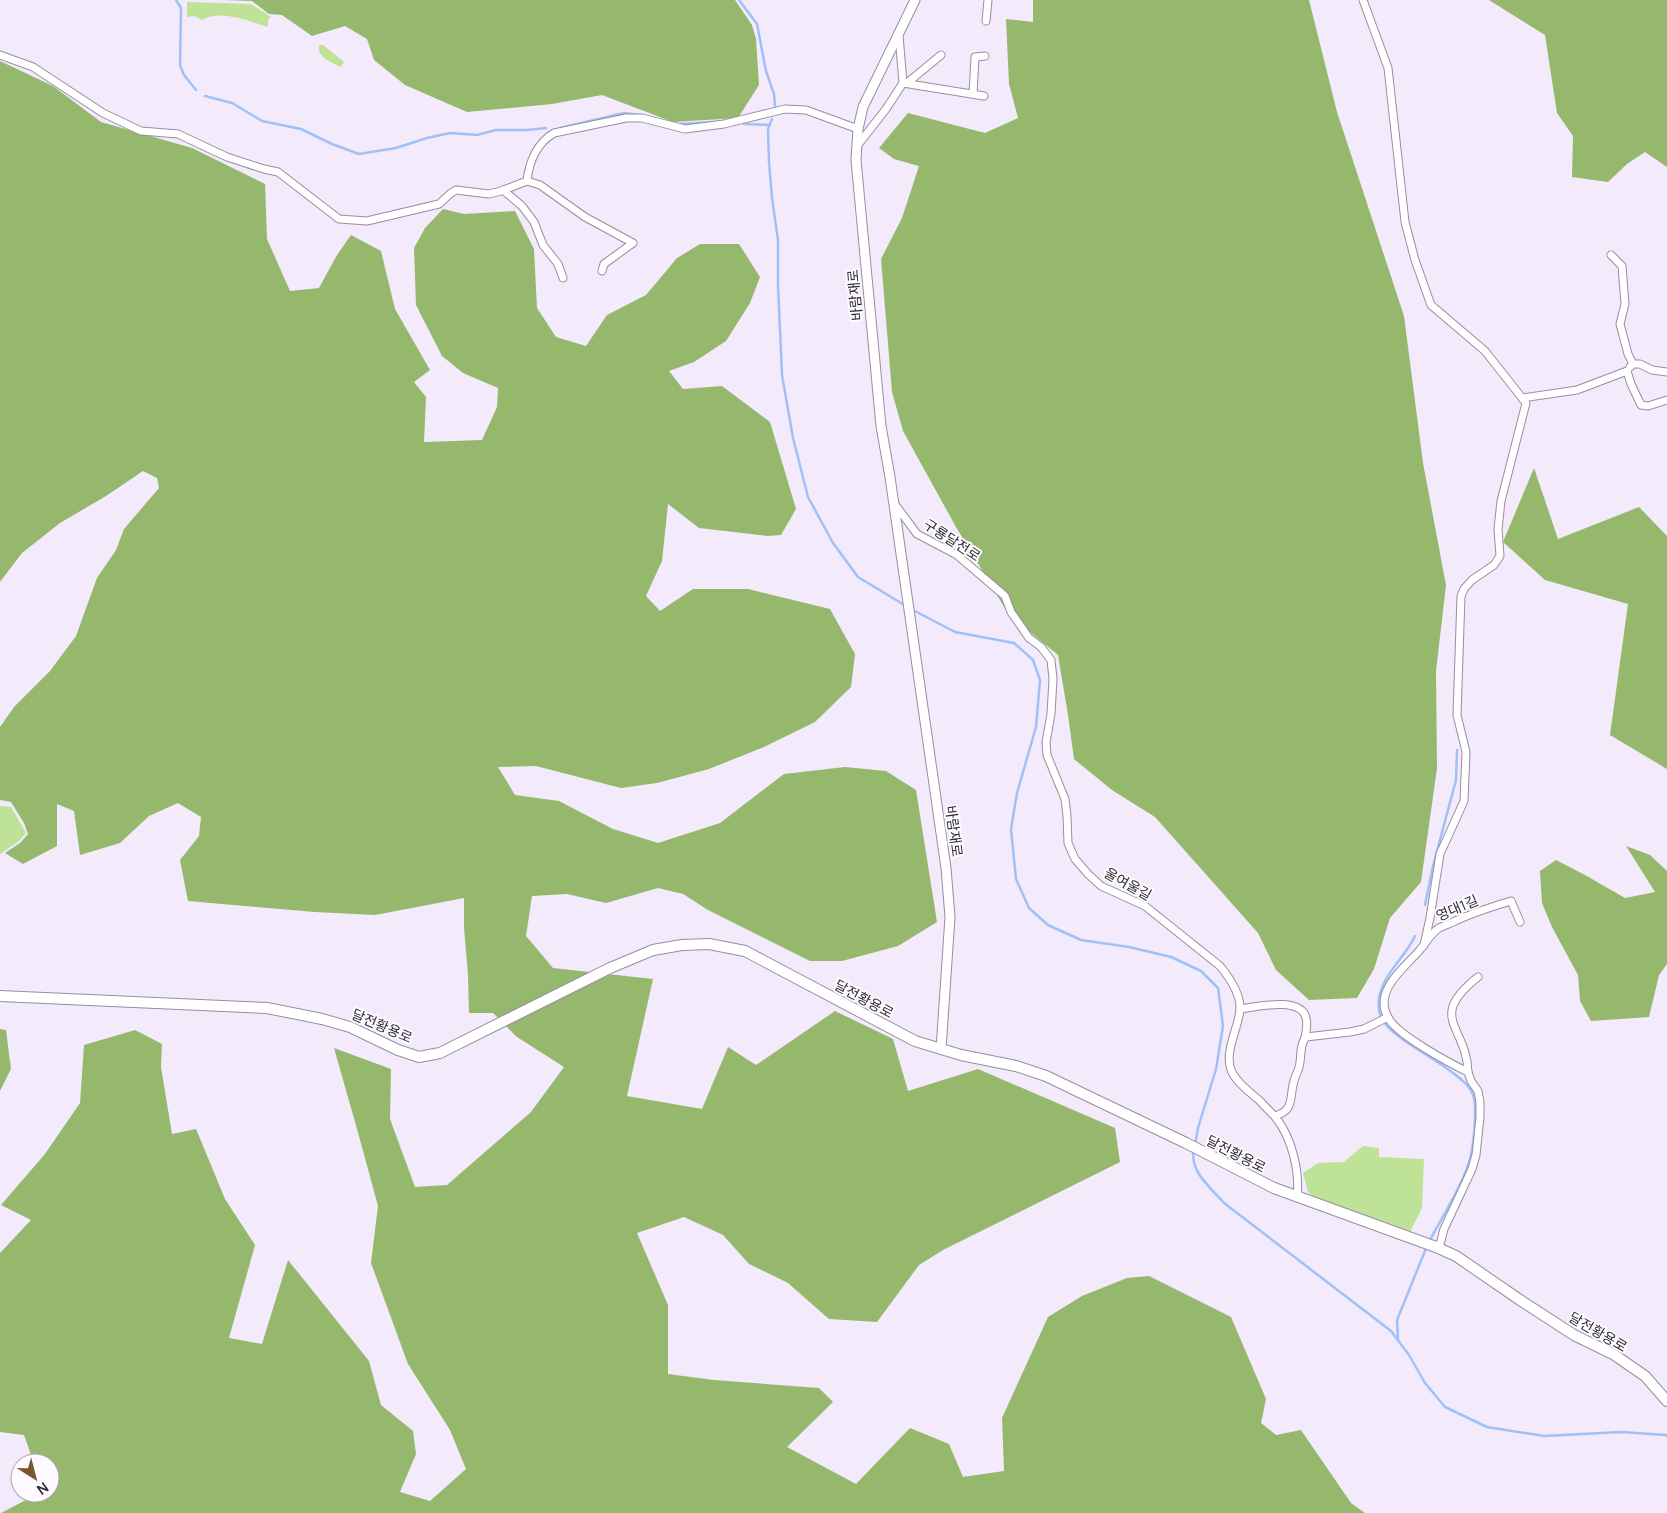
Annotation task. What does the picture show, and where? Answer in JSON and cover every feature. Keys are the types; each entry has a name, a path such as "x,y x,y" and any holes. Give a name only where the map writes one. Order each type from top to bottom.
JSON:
{"main road":[{"name":"달전황용로","path":"0,996 267,1008 322,1019 350,1027 398,1050 419,1057 440,1053 610,968 653,950 682,945 709,944 746,951 915,1041 961,1055 1016,1066 1046,1076 1186,1143 1274,1188 1456,1256 1574,1335 1613,1354 1645,1376 1667,1402"}],"street":[{"name":"바람재로","path":"916,0 863,107 858,129 856,160 880,417 946,868 950,917 941,1049"},
{"path":"986,21 988,0"},
{"path":"1363,0 1388,68 1405,222 1415,260 1431,305 1485,351 1526,403 1501,501 1498,529 1500,556 1494,565 1472,580 1461,596 1457,715 1466,752 1464,801 1440,854 1424,945"},
{"path":"899,35 905,83"},
{"path":"0,55 33,66 103,113 141,131 178,134 226,157 264,170 278,172 339,219 367,221 427,207 439,204 456,190 489,194 527,181 540,185 585,217 633,243 604,264 602,271"},
{"path":"857,146 905,83 941,55"},
{"path":"973,94 975,57 985,56"},
{"path":"905,83 984,96"},
{"path":"527,181 529,167 536,150 554,133 626,118 642,118 685,129 724,124 785,109 806,110 858,129"},
{"path":"503,190 522,206 534,222 543,244 558,264 563,278"},
{"path":"1611,255 1622,266 1626,304 1620,324 1628,354 1633,364"},
{"path":"1522,398 1577,390 1627,371 1633,364 1640,364 1652,370 1667,372"},
{"path":"1627,371 1641,405 1648,406 1667,400"},
{"name":"구룡달전로","path":"893,502 917,534 957,555 1005,596 1011,612 1029,638 1041,647 1051,660 1053,679 1046,742 1047,755"},
{"name":"울여울길","path":"1047,755 1064,799 1068,844 1075,859 1101,886 1145,906 1220,966 1229,977 1240,1009 1229,1061 1232,1074 1280,1123 1293,1154 1298,1172 1297,1197"},
{"name":"영대1길","path":"1387,1018 1384,1003 1385,992 1394,978 1424,945 1430,934 1440,927 1466,916 1511,901 1520,922"},
{"path":"1435,1247 1472,1169 1476,1156 1480,1102 1478,1091 1471,1081 1468,1072 1468,1062 1452,1019 1451,1009 1466,986 1478,977"},
{"path":"1240,1009 1286,1004 1299,1007 1307,1020 1299,1068 1294,1081 1289,1108 1283,1114 1275,1116"},
{"path":"1305,1038 1364,1029 1387,1018 1406,1035 1453,1065 1468,1072"}],"green space":[{"path":"224,0 735,0 752,25 756,39 759,85 738,118 673,122 602,95 552,104 467,112 405,85 374,60 367,39 345,26 312,36 282,15 269,14 252,1"},
{"path":"1033,0 1309,0 1337,112 1404,316 1423,463 1446,585 1436,671 1437,768 1421,882 1390,918 1374,969 1357,998 1309,1000 1276,970 1258,933 1155,817 1112,790 1074,759 1058,655 1009,615 956,527 903,431 892,392 881,259 902,218 919,166 894,159 879,148 908,113 985,133 1018,118 1009,84 1006,19 1033,22"},
{"path":"1489,0 1667,0 1667,167 1645,152 1627,164 1608,182 1572,177 1573,136 1557,113 1545,35"},
{"path":"187,2 251,4 271,17 268,20 268,27 226,16 209,17 202,20 194,16 187,17"},
{"path":"319,45 323,45 344,62 341,67 322,56"},
{"path":"0,61 53,86 101,122 192,148 265,184 267,239 290,291 319,288 337,255 351,235 381,251 395,309 430,370 414,382 426,397 424,442 482,440 497,407 498,388 463,373 442,356 416,305 414,248 425,228 443,209 464,214 515,211 534,249 537,308 556,337 586,346 607,315 646,295 677,258 700,244 739,244 760,277 750,303 726,341 694,362 669,371 683,389 722,386 770,422 796,509 781,535 768,536 699,528 668,504 662,561 646,596 660,611 693,589 748,589 830,609 855,654 851,687 815,722 764,747 709,769 657,783 621,788 536,766 498,767 515,795 559,801 613,829 658,843 720,823 784,774 845,767 886,771 916,790 937,922 898,946 842,961 810,961 708,910 683,894 658,888 606,903 567,894 532,896 526,936 553,968 653,979 627,1096 702,1109 728,1047 756,1065 835,1011 893,1039 908,1091 978,1069 1115,1128 1120,1162 943,1250 919,1265 877,1322 829,1319 788,1283 749,1264 723,1235 684,1217 637,1233 668,1305 668,1374 714,1380 819,1388 833,1402 787,1447 856,1484 910,1428 949,1444 963,1477 1004,1471 1002,1418 1048,1317 1082,1296 1127,1278 1149,1276 1231,1317 1266,1399 1261,1423 1276,1435 1301,1430 1351,1503 1365,1513 1,1513 20,1503 60,1503 60,1453 30,1453 24,1435 0,1432 0,1253 31,1220 1,1205 45,1154 80,1103 84,1045 135,1030 162,1044 161,1067 172,1134 196,1129 225,1199 255,1245 229,1338 262,1344 288,1260 369,1361 381,1405 413,1431 416,1454 400,1492 430,1501 466,1469 450,1430 408,1364 371,1263 378,1206 334,1048 391,1069 390,1119 415,1187 447,1185 531,1112 564,1067 517,1037 493,1013 469,1013 464,898 375,915 188,901 180,860 199,836 201,817 178,803 149,816 120,843 80,855 74,811 57,804 57,846 23,864 5,853 20,843 28,834 24,823 11,802 0,800 0,727 14,707 50,671 76,636 97,578 116,550 124,529 159,488 157,478 143,471 106,496 60,523 22,553 0,582"},
{"path":"1534,468 1558,539 1639,507 1667,536 1667,769 1610,735 1628,604 1545,580 1503,542"},
{"path":"0,806 11,807 26,833 19,841 0,854"},
{"path":"1626,846 1650,855 1667,871 1667,964 1659,975 1649,1017 1591,1021 1580,1001 1578,975 1552,927 1542,903 1540,871 1556,860 1625,898 1655,892"},
{"path":"0,1029 6,1030 11,1069 0,1091"},
{"path":"1363,1146 1379,1148 1379,1157 1424,1159 1422,1208 1410,1232 1314,1197 1308,1192 1303,1173 1318,1163 1344,1162"}],"waterway":[{"path":"176,0 181,8 180,65 184,75 196,90"},
{"path":"739,0 757,24 766,71 774,94 775,106"},
{"path":"205,96 232,103 262,121 301,129 332,144 359,154 396,148 450,133 477,135 496,130 546,128"},
{"path":"560,128 624,113 639,115"},
{"path":"772,119 768,129 769,162 778,240 782,375 793,438 808,497 833,543 858,577 906,606"},
{"path":"679,124 715,122"},
{"path":"744,124 770,125"},
{"path":"911,609 955,632 1014,643 1033,660 1040,680 1036,727 1017,793 1011,829 1016,879 1029,908 1048,925 1081,940 1129,947 1171,957 1201,971 1218,988 1223,1026 1216,1069 1198,1128 1195,1145"},
{"path":"1425,905 1433,866 1456,780 1457,750"},
{"path":"1415,936 1381,989 1379,999 1380,1015 1385,1024 1397,1035 1461,1079 1470,1089 1475,1104 1474,1137 1468,1166 1429,1242"},
{"path":"1194,1150 1193,1158 1198,1172 1224,1203 1391,1331 1409,1355 1425,1383 1445,1407 1487,1427 1544,1436 1621,1432 1667,1436"},
{"path":"1398,1340 1397,1320 1427,1246"}]}
